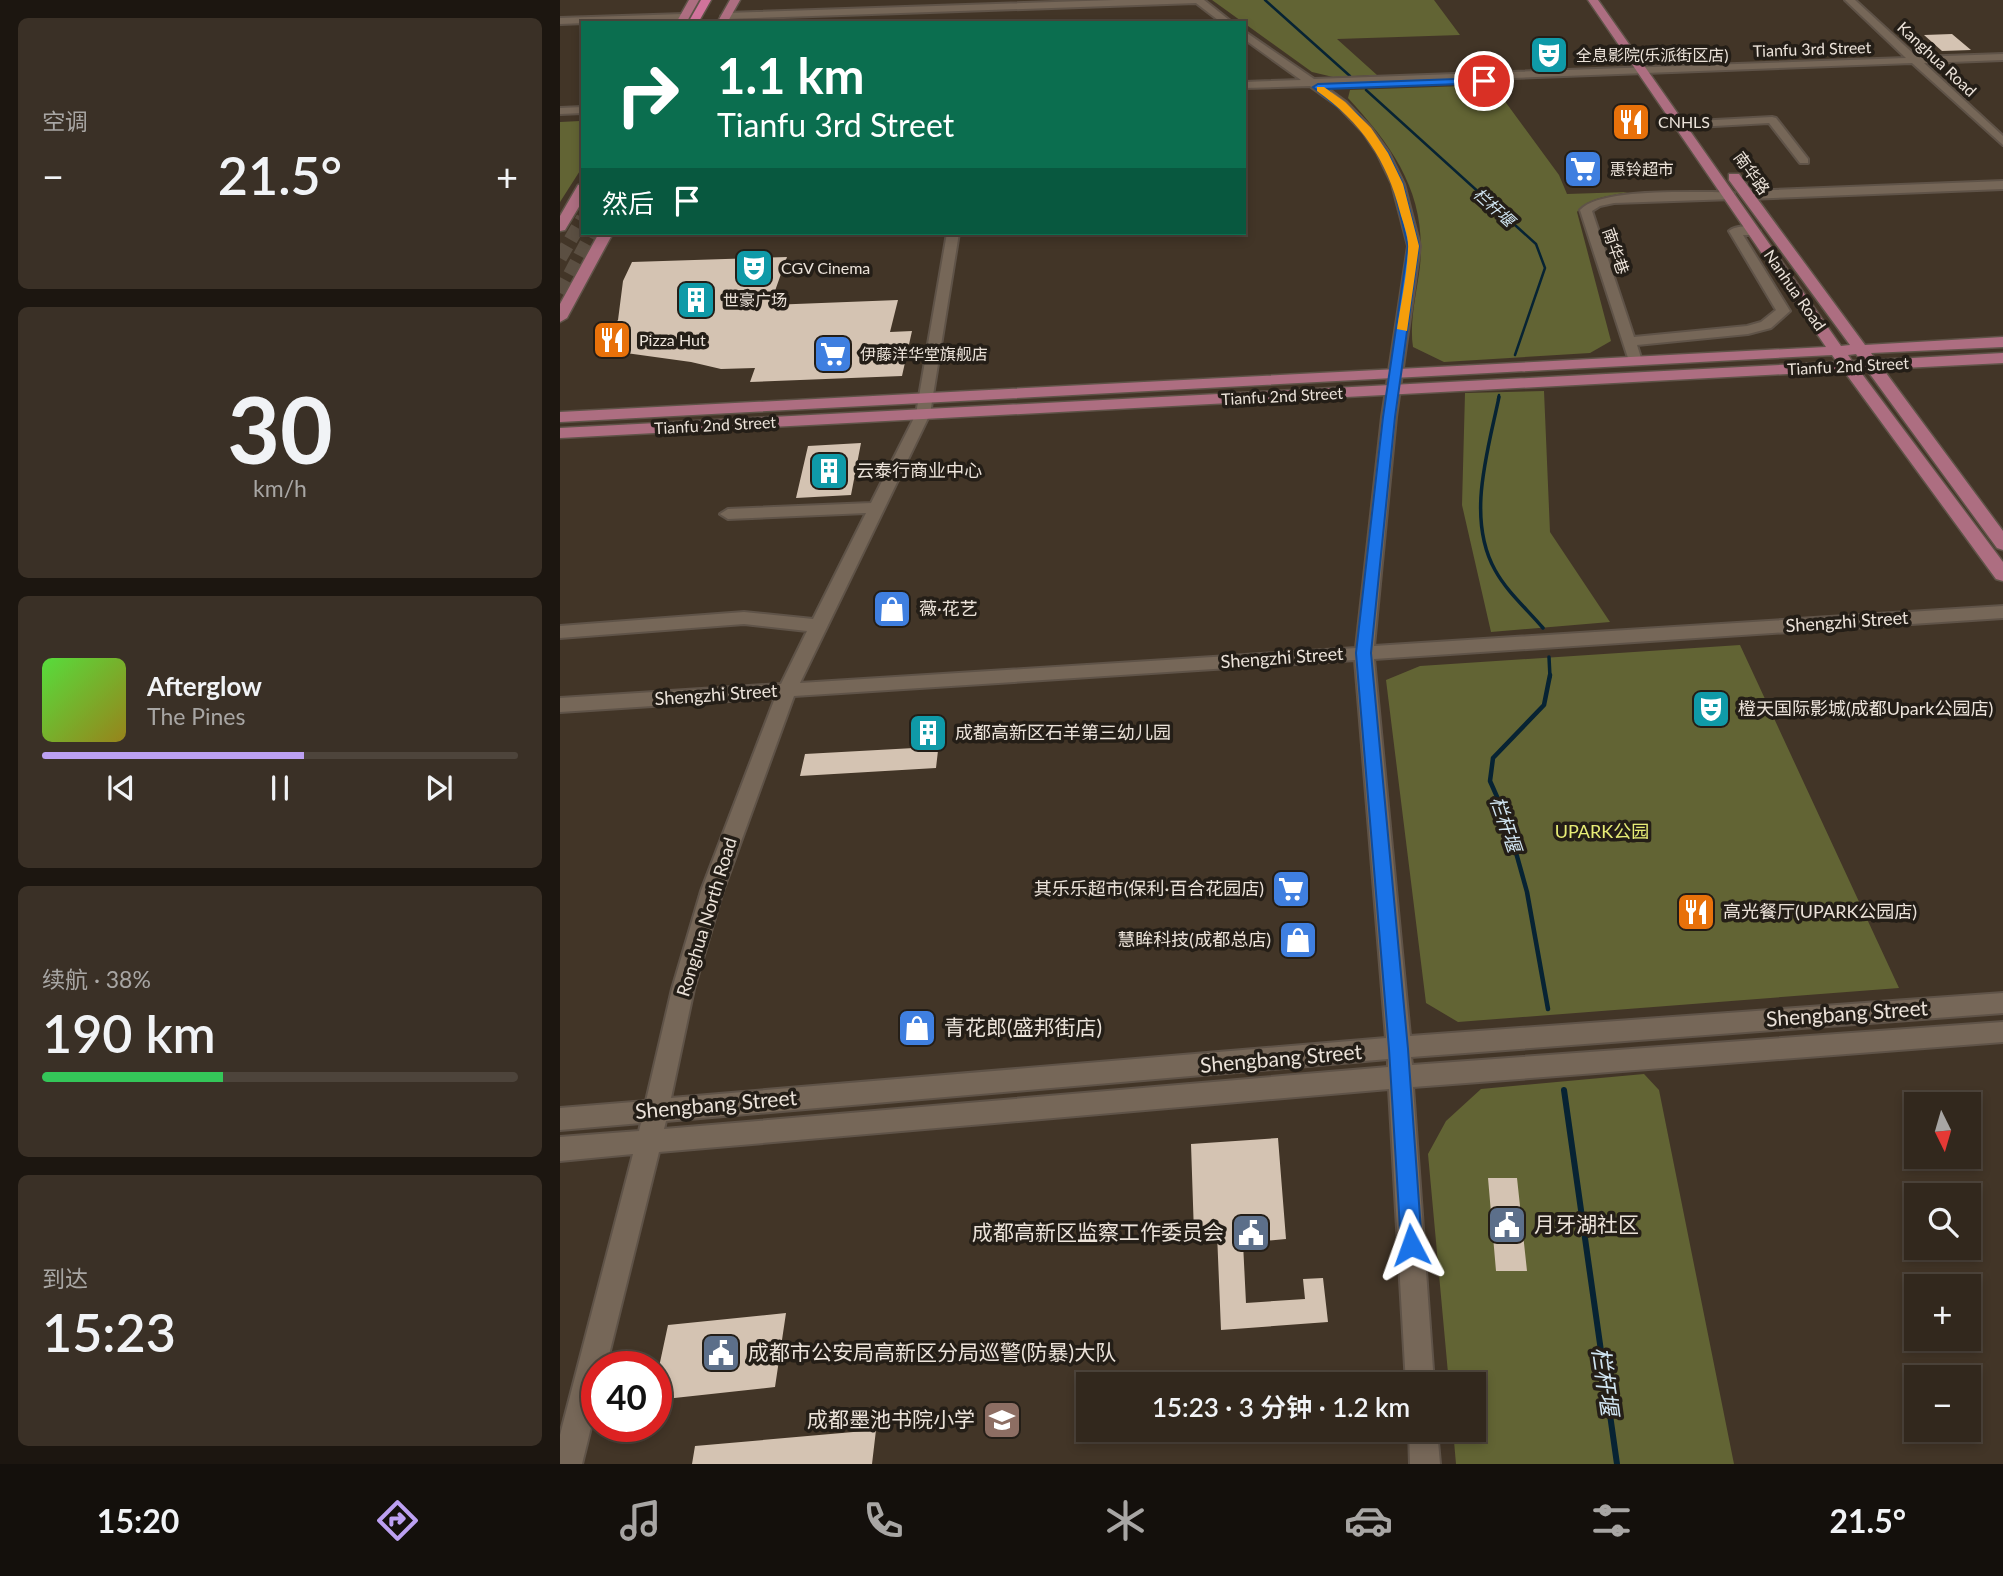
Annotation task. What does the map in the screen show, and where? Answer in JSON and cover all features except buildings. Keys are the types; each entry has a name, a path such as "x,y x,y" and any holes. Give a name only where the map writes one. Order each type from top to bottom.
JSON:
{"highway":[{"path":"686,21 706,0"},
{"path":"707,21 719,0"}],"main road":[{"path":"686,21 694,0"},
{"path":"724,19 735,0"},
{"name":"Nanhua Road","path":"1594,0 1651,72 1730,196 1837,351 2003,575"},
{"name":"南华路","path":"1605,0 1651,72 1696,124 1873,365"},
{"path":"560,227 581,191"},
{"path":"560,318 605,235"},
{"name":"Tianfu 2nd Street","path":"1396,382 1635,361 2003,342"},
{"name":"Tianfu 2nd Street","path":"560,417 924,406 1396,382 2003,358"},
{"path":"1873,365 2003,544"},
{"name":"Tianfu 2nd Street","path":"560,433 924,406"}],"street":[{"path":"724,19 951,4 1198,0 1225,21"},
{"name":"Kanghua Road","path":"1850,0 2003,142"},
{"path":"560,21 686,21"},
{"path":"1246,35 1342,104 1367,130 1383,153 1398,184 1414,246 1389,417 1364,653 1399,1049 1419,1372"},
{"name":"Tianfu 3rd Street","path":"1246,87 2003,60"},
{"path":"560,113 581,113"},
{"path":"1696,124 1772,120 1804,161"},
{"path":"1747,195 2003,185"},
{"name":"南华巷","path":"1635,361 1586,210 1615,199 1730,196"},
{"path":"1629,342 1748,330 1766,325 1783,311 1735,232 1754,231"},
{"name":"Ronghua North Road","path":"567,1464 649,1141 683,989 712,891 787,690 924,406 953,235"},
{"path":"728,514 876,508"},
{"name":"Shengzhi Street","path":"560,705 2003,612"},
{"path":"560,632 744,618 819,626"},
{"name":"Shengbang Street","path":"560,1119 1524,1037 2003,1003"},
{"name":"Shengbang Street","path":"560,1149 1531,1066 2003,1032"},
{"path":"1424,1442 1425,1464"}],"green space":[{"path":"1212,0 1434,0 1460,35 1337,39 1377,75 1333,77 1312,72 1246,24 1246,21 1241,21"},
{"path":"1493,85 1559,175 1567,194 1628,192 1593,200 1577,212 1611,341 1590,353 1444,362 1413,347 1413,317 1421,240 1418,216 1404,174 1380,135 1348,98 1350,90"},
{"path":"581,121 581,169 560,202 560,122"},
{"path":"1544,391 1550,532 1610,622 1491,632 1462,505 1465,393"},
{"name":"UPARK公园","path":"1740,645 1899,988 1458,1022 1426,1003 1386,680 1420,666"},
{"path":"1644,1074 1659,1090 1734,1464 1456,1464 1454,1442 1486,1442 1486,1372 1448,1372 1428,1154 1446,1121 1481,1089"}],"waterway":[{"name":"栏杆堰","path":"1265,0 1350,76"},
{"name":"栏杆堰","path":"1366,90 1536,244 1545,268 1515,355"},
{"name":"栏杆堰","path":"1498,399 1499,395"},
{"name":"栏杆堰","path":"1499,397 1482,484 1482,529 1486,550 1495,570 1511,593 1543,628"},
{"name":"栏杆堰","path":"1549,657 1550,675"},
{"name":"栏杆堰","path":"1548,1009 1527,892 1506,817 1490,781 1493,758 1544,705 1550,675"},
{"name":"栏杆堰","path":"1564,1090 1617,1464"}],"tunnel":[{"path":"560,258 581,221"},
{"path":"560,293 591,235"}],"slow traffic":[{"path":"1321,89 1342,104 1367,130 1383,153 1398,184 1414,246 1403,329"}],"place":[{"name":"全息影院(乐派街区店)","path":"1549,55"},
{"name":"CNHLS","path":"1631,122"},
{"name":"惠铃超市","path":"1583,169"},
{"name":"CGV Cinema","path":"754,268"},
{"name":"世豪广场","path":"696,300"},
{"name":"Pizza Hut","path":"612,340"},
{"name":"伊藤洋华堂旗舰店","path":"833,354"},
{"name":"云泰行商业中心","path":"829,471"},
{"name":"薇·花艺","path":"892,609"},
{"name":"橙天国际影城(成都Upark公园店)","path":"1711,709"},
{"name":"成都高新区石羊第三幼儿园","path":"928,733"},
{"name":"其乐乐超市(保利·百合花园店)","path":"1291,889"},
{"name":"高光餐厅(UPARK公园店)","path":"1696,912"},
{"name":"慧眸科技(成都总店)","path":"1298,940"},
{"name":"青花郎(盛邦街店)","path":"917,1028"},
{"name":"月牙湖社区","path":"1507,1225"},
{"name":"成都高新区监察工作委员会","path":"1251,1233"},
{"name":"成都市公安局高新区分局巡警(防暴)大队","path":"721,1353"},
{"name":"成都墨池书院小学","path":"1002,1420"}],"route":[{"path":"1411,1245 1399,1049 1364,653 1389,417 1414,246 1398,184 1383,153 1356,117 1318,87 1484,81"}]}
